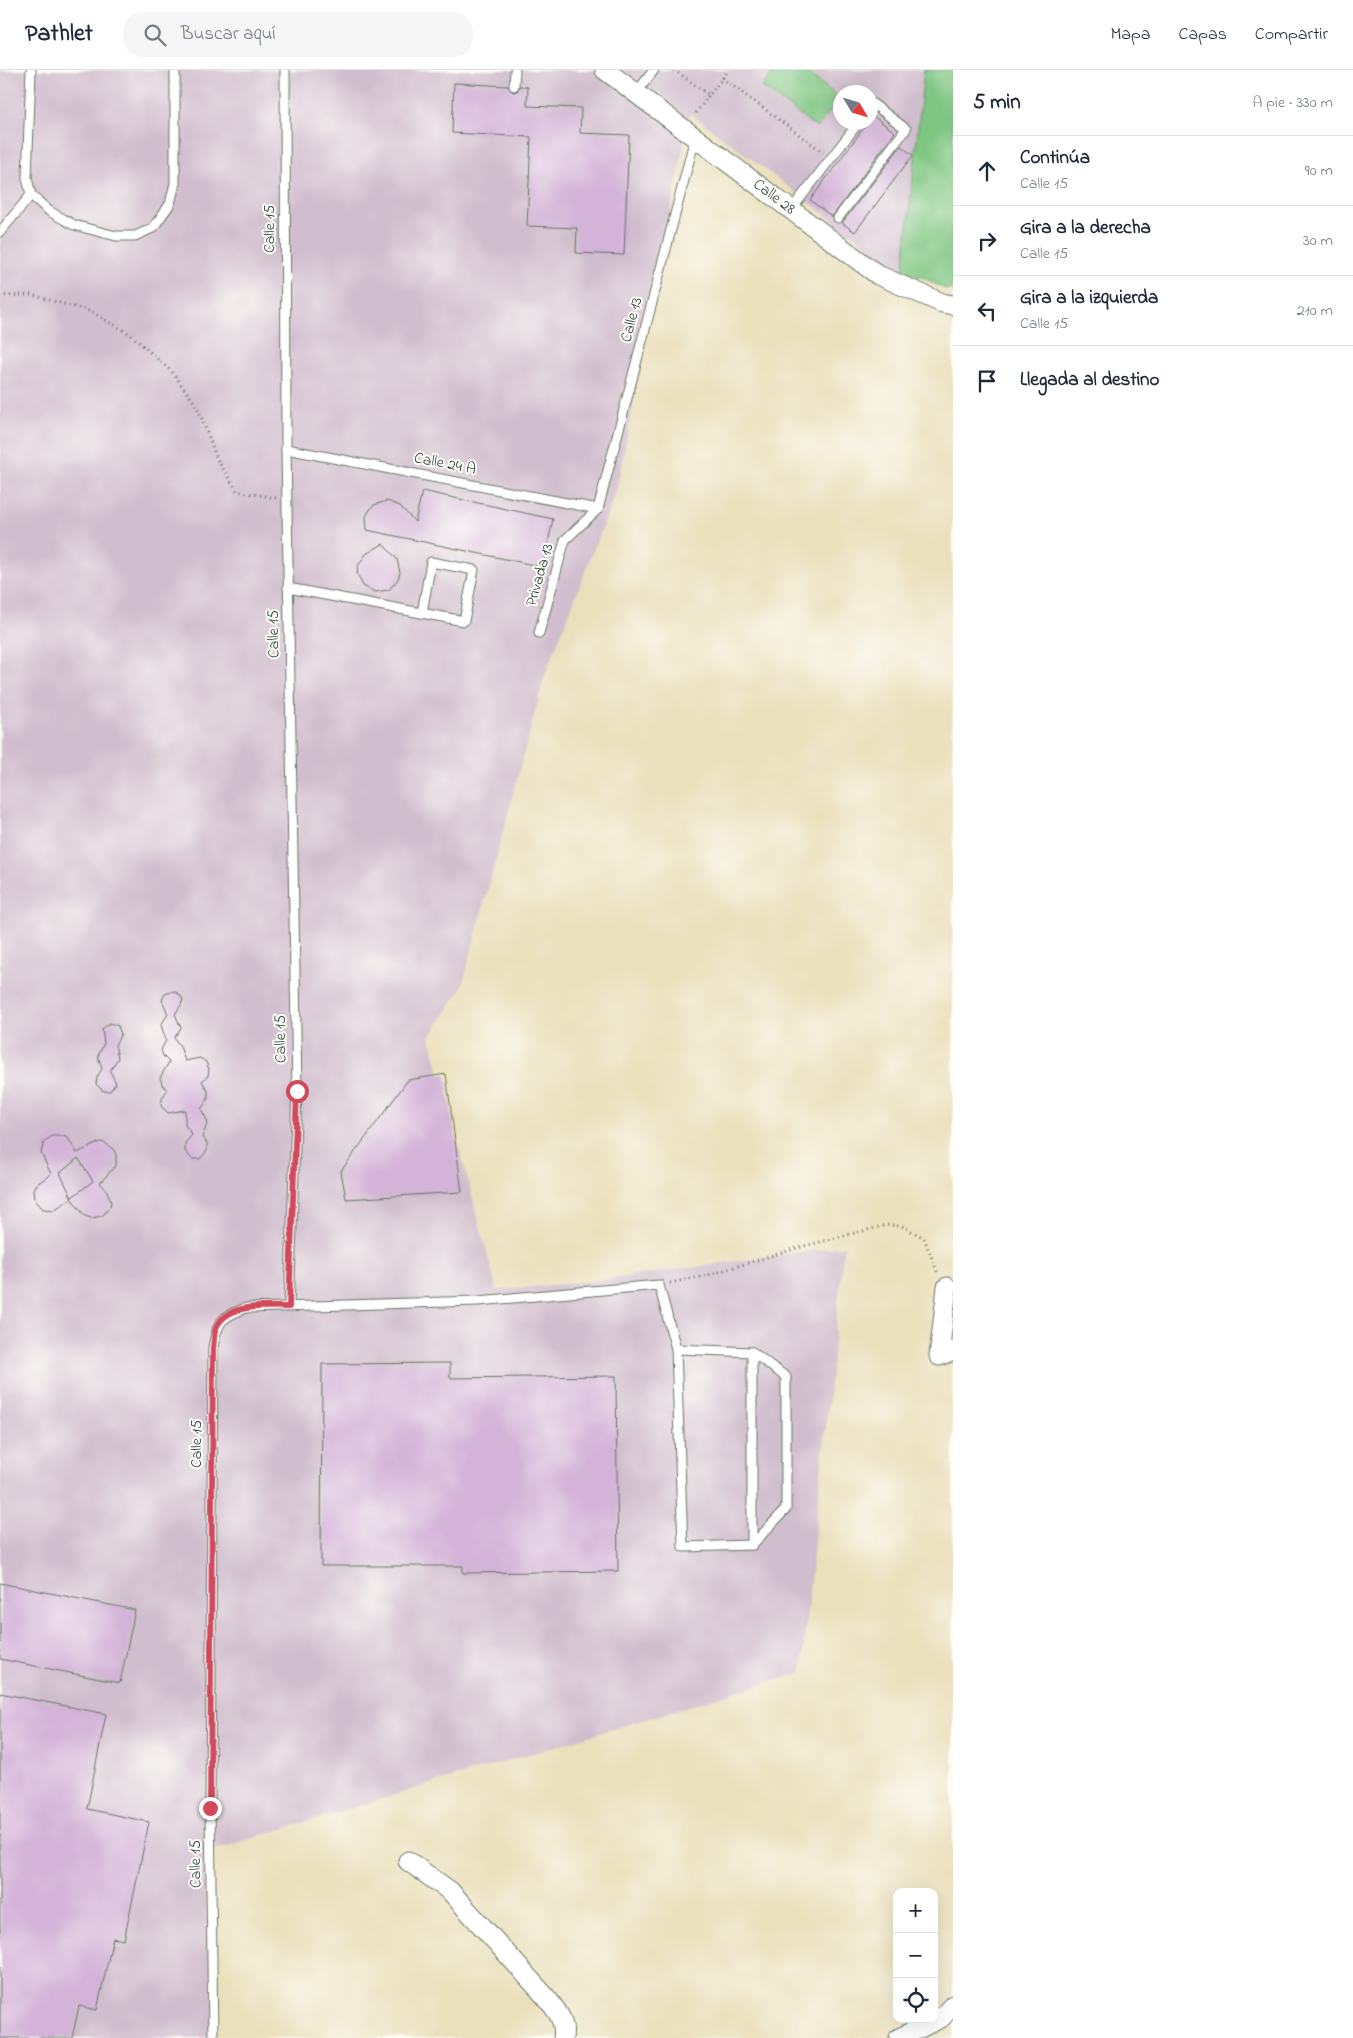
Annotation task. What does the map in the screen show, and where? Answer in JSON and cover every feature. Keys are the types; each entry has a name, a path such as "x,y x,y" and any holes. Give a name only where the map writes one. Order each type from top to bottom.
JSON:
{"street":[{"name":"Calle 28","path":"605,70 878,275 942,303 953,305"},
{"path":"950,1291 939,1356 953,1351"},
{"path":"408,1861 450,1891 545,1996 565,2026 563,2038"},
{"path":"899,2038 941,2018 953,2005"}],"lane":[{"path":"31,70 27,178 31,196 49,210 74,225 97,232 135,236 153,228 170,204 174,184 174,70"},
{"name":"Calle 15","path":"213,2038 210,1798 213,1348 216,1327 226,1315 246,1308 289,1307 297,1091 286,449 285,70"},
{"path":"514,86 515,70"},
{"path":"636,93 654,70"},
{"path":"838,218 906,129 878,108"},
{"path":"792,210 853,130"},
{"name":"Calle 13","path":"598,509 695,138"},
{"path":"0,232 31,196"},
{"name":"Calle 24 A","path":"286,449 598,509"},
{"name":"Privada 13","path":"539,633 566,540 598,509"},
{"path":"288,588 464,621 474,570 431,562 422,613"},
{"path":"289,1307 478,1301 659,1285 676,1349 683,1547 752,1545 786,1509 786,1377 752,1352 676,1349"},
{"path":"752,1352 752,1545"}],"path":[{"path":"674,70 709,96"},
{"path":"696,113 729,70"},
{"path":"722,78 832,158"},
{"path":"0,296 32,295 84,309 130,334 172,372 197,406 217,459 237,491 287,500"},
{"path":"659,1285 705,1276 797,1248 886,1225 902,1226 924,1238 933,1264 950,1291"}],"shaded area":[{"path":"0,70 924,70 903,273 690,113 616,492 544,678 462,987 430,1037 497,1290 603,1280 844,1246 801,1672 204,1853 215,2038 0,2038"}],"green space":[{"path":"775,70 804,70 833,93 833,107 817,128 762,87"},
{"path":"924,70 953,70 953,290 945,289 922,277 903,273"}],"building":[{"path":"454,83 508,86 513,92 517,91 520,86 528,87 527,106 581,108 580,133 629,135 624,255 576,253 577,228 527,226 531,137 452,133"},
{"path":"878,120 895,132 832,217 810,200 862,130 878,130"},
{"path":"901,146 913,155 855,232 842,223"},
{"path":"422,491 553,519 543,567 367,530 366,517 369,511 374,505 387,501 400,506 415,522"},
{"path":"383,544 397,559 400,573 398,579 389,590 375,592 363,586 357,573 358,566 366,554"},
{"path":"174,991 183,999 175,1014 181,1028 174,1038 180,1046 185,1061 200,1058 206,1062 209,1069 208,1076 202,1081 208,1091 208,1099 201,1109 208,1122 202,1137 207,1143 207,1151 200,1159 192,1159 185,1151 185,1143 192,1135 185,1125 185,1110 168,1113 161,1106 162,1099 167,1090 160,1078 169,1062 163,1056 161,1050 166,1040 161,1025 168,1014 162,1000 165,994"},
{"path":"110,1023 118,1026 121,1034 115,1045 118,1058 110,1071 116,1083 110,1091 103,1091 96,1084 97,1077 102,1069 98,1056 104,1043 102,1029"},
{"path":"446,1074 462,1192 346,1199 341,1171 408,1080"},
{"path":"52,1136 68,1138 77,1153 100,1142 105,1143 114,1150 116,1165 100,1183 107,1191 111,1201 110,1207 102,1216 91,1218 85,1216 71,1198 54,1210 43,1209 35,1200 34,1189 37,1184 51,1174 41,1153 44,1142","holes":["78,1158 93,1181 72,1197 60,1173"]},
{"path":"450,1363 450,1378 616,1376 618,1571 463,1573 463,1566 321,1566 322,1364"},
{"path":"0,1583 135,1610 120,1683 0,1659"},
{"path":"0,1693 106,1714 87,1809 149,1822 124,1940 113,1938 97,2010 79,2006 72,2038 0,2038"}],"route":[{"path":"210,1808 213,1348 216,1327 226,1315 246,1308 289,1307 297,1091"}]}
